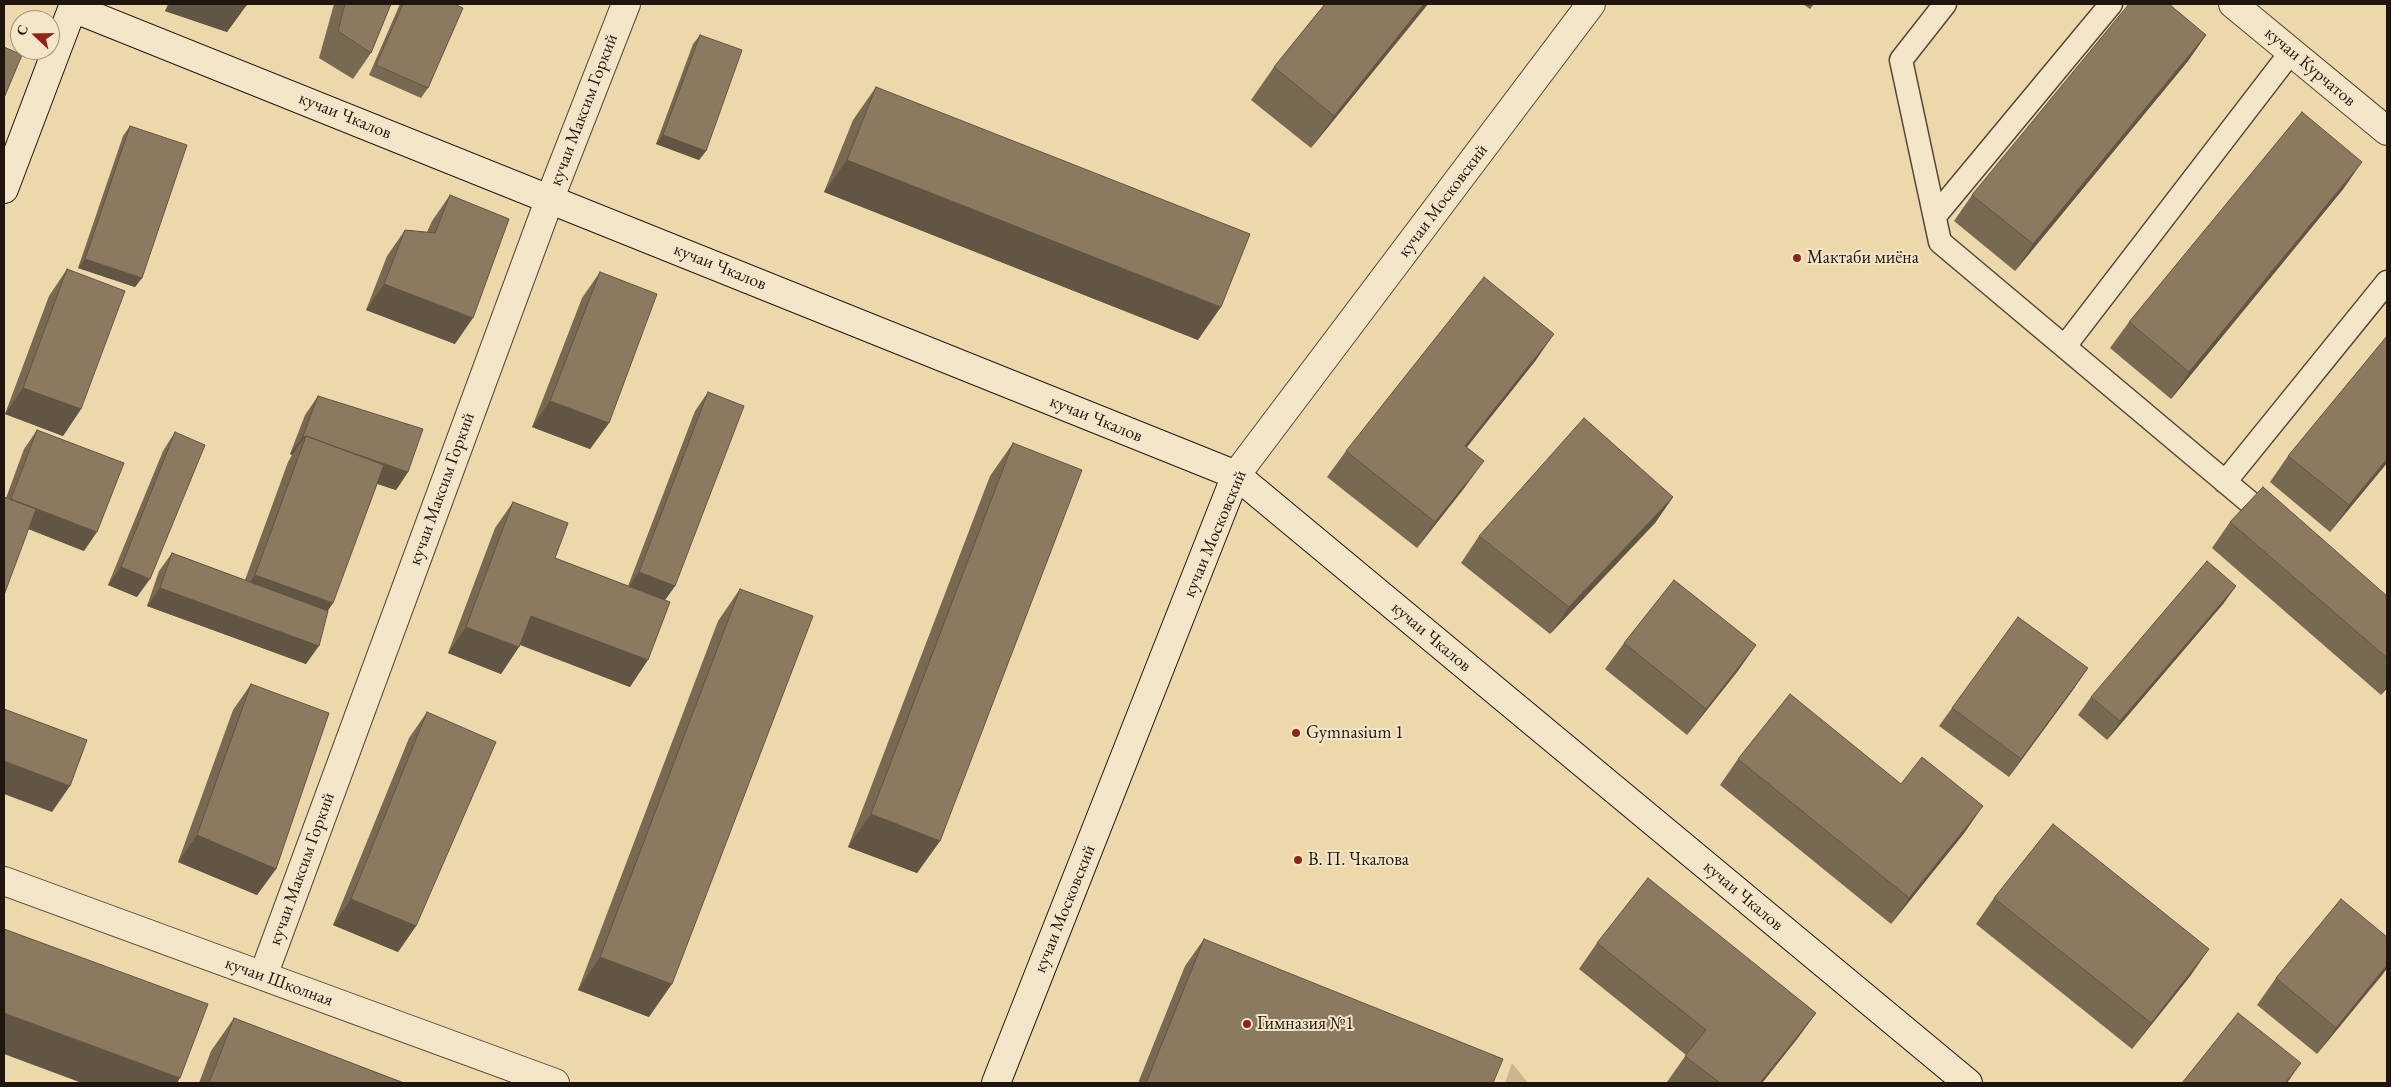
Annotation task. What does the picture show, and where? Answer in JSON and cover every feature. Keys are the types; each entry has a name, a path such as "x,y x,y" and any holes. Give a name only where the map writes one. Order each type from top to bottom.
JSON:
{"street":[{"name":"кучаи Максим Горкий","path":"263,976 550,198 626,4"},
{"name":"кучаи Московский","path":"996,1083 1236,475 1591,4"},
{"name":"кучаи Курчатов","path":"2233,4 2387,131"},
{"name":"кучаи Чкалов","path":"70,5 1236,475 1968,1083"},
{"path":"4,189 70,5"},
{"name":"кучаи Школная","path":"4,881 555,1083"}],"lane":[{"path":"1945,4 1901,60 1940,242 2284,532"},
{"path":"1935,216 2110,4"},
{"path":"2065,346 2291,52"},
{"path":"2225,482 2387,282"}],"shaded area":[{"path":"1512,1063 1528,1083 1505,1083"}],"building":[{"path":"345,4 391,4 371,53 338,31"},
{"path":"403,4 454,4 463,8 428,88 376,65"},
{"path":"1325,4 1424,4 1334,116 1274,67"},
{"path":"2129,4 2169,4 2206,35 2033,244 1972,195"},
{"path":"700,35 742,50 706,151 663,135"},
{"path":"4,47 10,50 10,60 20,60 4,98"},
{"path":"876,87 1250,234 1221,307 847,160"},
{"path":"2302,112 2362,162 2189,372 2129,322"},
{"path":"130,126 187,145 142,278 85,259"},
{"path":"450,195 509,219 473,318 384,284 405,230 435,233"},
{"path":"67,269 125,291 81,409 23,388"},
{"path":"600,272 657,294 609,423 550,401"},
{"path":"1484,277 1554,334 1465,446 1484,461 1435,522 1346,451"},
{"path":"2387,336 2387,459 2349,505 2288,456"},
{"path":"708,392 744,406 675,586 639,572"},
{"path":"318,396 423,429 408,472 303,436"},
{"path":"1584,418 1673,497 1569,607 1479,536"},
{"path":"37,430 124,463 97,532 11,499"},
{"path":"175,432 205,445 150,579 121,567"},
{"path":"306,436 384,465 333,603 255,575"},
{"path":"1013,443 1082,470 940,841 871,814"},
{"path":"2263,487 2387,596 2387,658 2230,522"},
{"path":"4,497 36,509 4,595"},
{"path":"513,502 568,523 555,558 670,602 648,660 531,616 519,647 466,627"},
{"path":"172,553 328,611 319,646 160,588"},
{"path":"2207,561 2236,586 2120,721 2091,697"},
{"path":"1674,580 1756,645 1706,709 1624,643"},
{"path":"740,589 813,616 672,984 600,957"},
{"path":"2018,617 2088,668 2021,759 1952,708"},
{"path":"251,684 329,713 276,869 197,835"},
{"path":"1790,694 1901,784 1922,757 1983,806 1909,898 1738,759"},
{"path":"4,709 87,740 70,786 4,761"},
{"path":"427,712 496,742 416,926 351,899"},
{"path":"2053,824 2209,949 2151,1023 1994,898"},
{"path":"1648,878 1816,1013 1760,1083 1720,1083 1685,1056 1706,1030 1597,943"},
{"path":"2341,899 2387,937 2387,965 2336,1028 2276,978"},
{"path":"4,929 208,1004 180,1078 4,1013"},
{"name":"Гимназия №1","path":"1204,939 1503,1059 1493,1083 1146,1083"},
{"path":"2238,1013 2301,1063 2285,1083 2182,1083"},
{"path":"234,1018 404,1083 209,1083"}],"place":[{"name":"Мактаби миёна","path":"1797,258"},
{"name":"Gymnasium 1","path":"1296,733"},
{"name":"В. П. Чкалова","path":"1298,860"},
{"name":"Гимназия №1","path":"1247,1024"}]}
